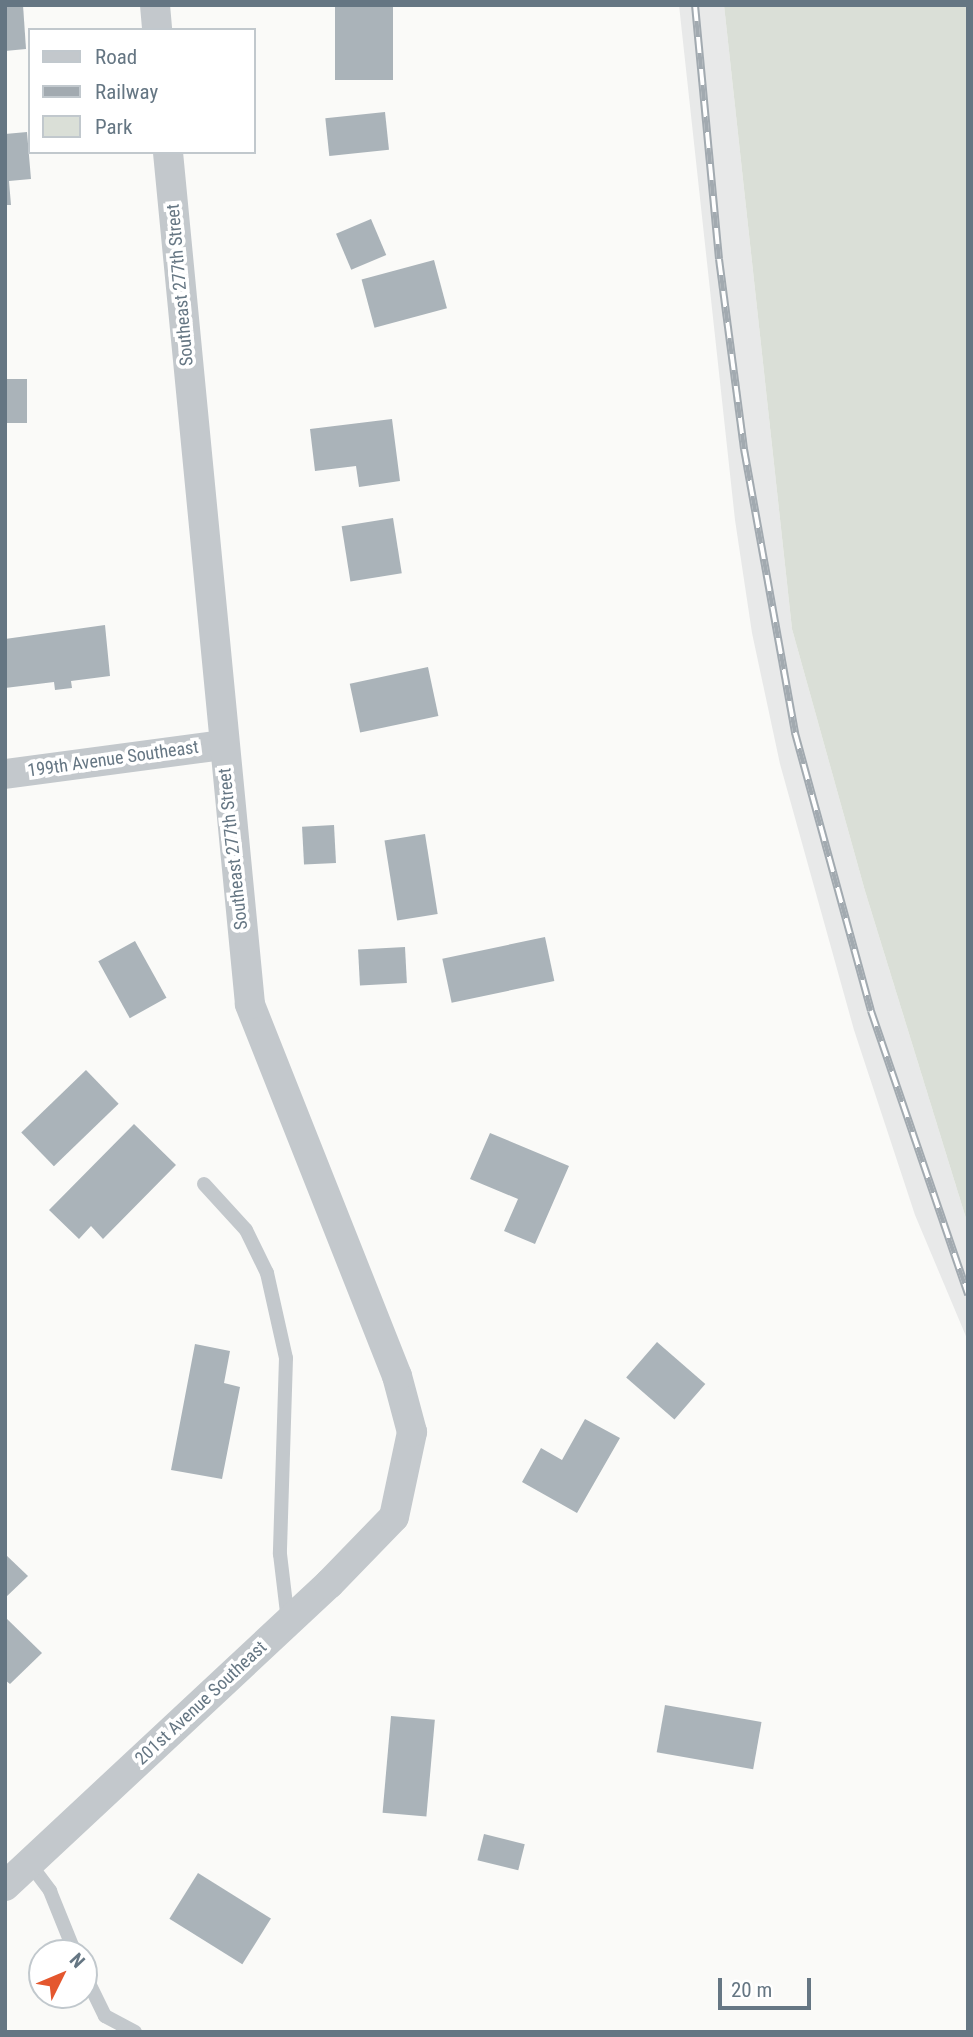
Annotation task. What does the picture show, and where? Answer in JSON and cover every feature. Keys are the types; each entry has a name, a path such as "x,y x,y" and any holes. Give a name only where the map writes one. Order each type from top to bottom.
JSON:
{"street":[{"path":"155,5 157,28"},
{"name":"Southeast 277th Street","path":"168,154 222,745 250,1004 397,1376 412,1432 394,1517"},
{"name":"199th Avenue Southeast","path":"5,774 222,745"},
{"name":"201st Avenue Southeast","path":"5,1886 288,1622 394,1517"}],"lane":[{"path":"204,1184 246,1230 267,1273 286,1358 280,1554 288,1622"},
{"path":"30,1864 50,1891 69,1939"},
{"path":"98,2001 105,2015 135,2032"}],"shaded area":[{"path":"679,5 724,5 792,629 865,891 968,1225 968,1341 915,1215 854,1030 780,764 752,633 735,520"}],"green space":[{"path":"724,5 968,5 968,1225 865,891 792,629"}],"building":[{"path":"5,5 23,5 26,49 5,51"},
{"path":"335,5 393,5 393,80 335,80"},
{"path":"385,112 389,150 329,156 325,118"},
{"path":"27,132 31,179 9,181 11,205 5,205 5,134"},
{"path":"371,219 386,255 351,270 336,234"},
{"path":"434,260 447,308 374,328 362,279"},
{"path":"5,379 27,379 27,423 5,423"},
{"path":"392,419 400,481 359,487 356,466 315,471 310,429"},
{"path":"393,518 402,573 350,581 342,526"},
{"path":"105,625 110,676 71,681 72,688 55,690 54,682 5,688 5,639"},
{"path":"428,667 438,716 360,733 350,684"},
{"path":"334,825 336,863 304,865 302,827"},
{"path":"425,834 438,914 397,920 385,840"},
{"path":"545,937 554,981 452,1003 442,959"},
{"path":"135,941 167,998 130,1018 98,961"},
{"path":"405,947 407,983 360,985 358,949"},
{"path":"86,1070 119,1104 54,1166 21,1133"},
{"path":"134,1124 176,1165 103,1239 91,1226 79,1239 49,1210"},
{"path":"490,1133 569,1166 535,1244 504,1231 518,1199 470,1179"},
{"path":"657,1342 705,1384 674,1419 626,1377"},
{"path":"195,1344 230,1351 224,1383 240,1387 222,1479 171,1470"},
{"path":"585,1419 620,1438 577,1513 522,1482 541,1448 562,1460"},
{"path":"5,1554 28,1576 5,1598"},
{"path":"5,1617 42,1653 10,1684 5,1680"},
{"path":"665,1705 762,1722 753,1769 657,1752"},
{"path":"391,1716 435,1720 426,1816 383,1813"},
{"path":"484,1834 525,1844 518,1870 477,1860"},
{"path":"198,1873 271,1919 242,1964 169,1919"}],"railway":[{"path":"695,5 719,259 744,449 795,733 871,1011 968,1295"}]}
